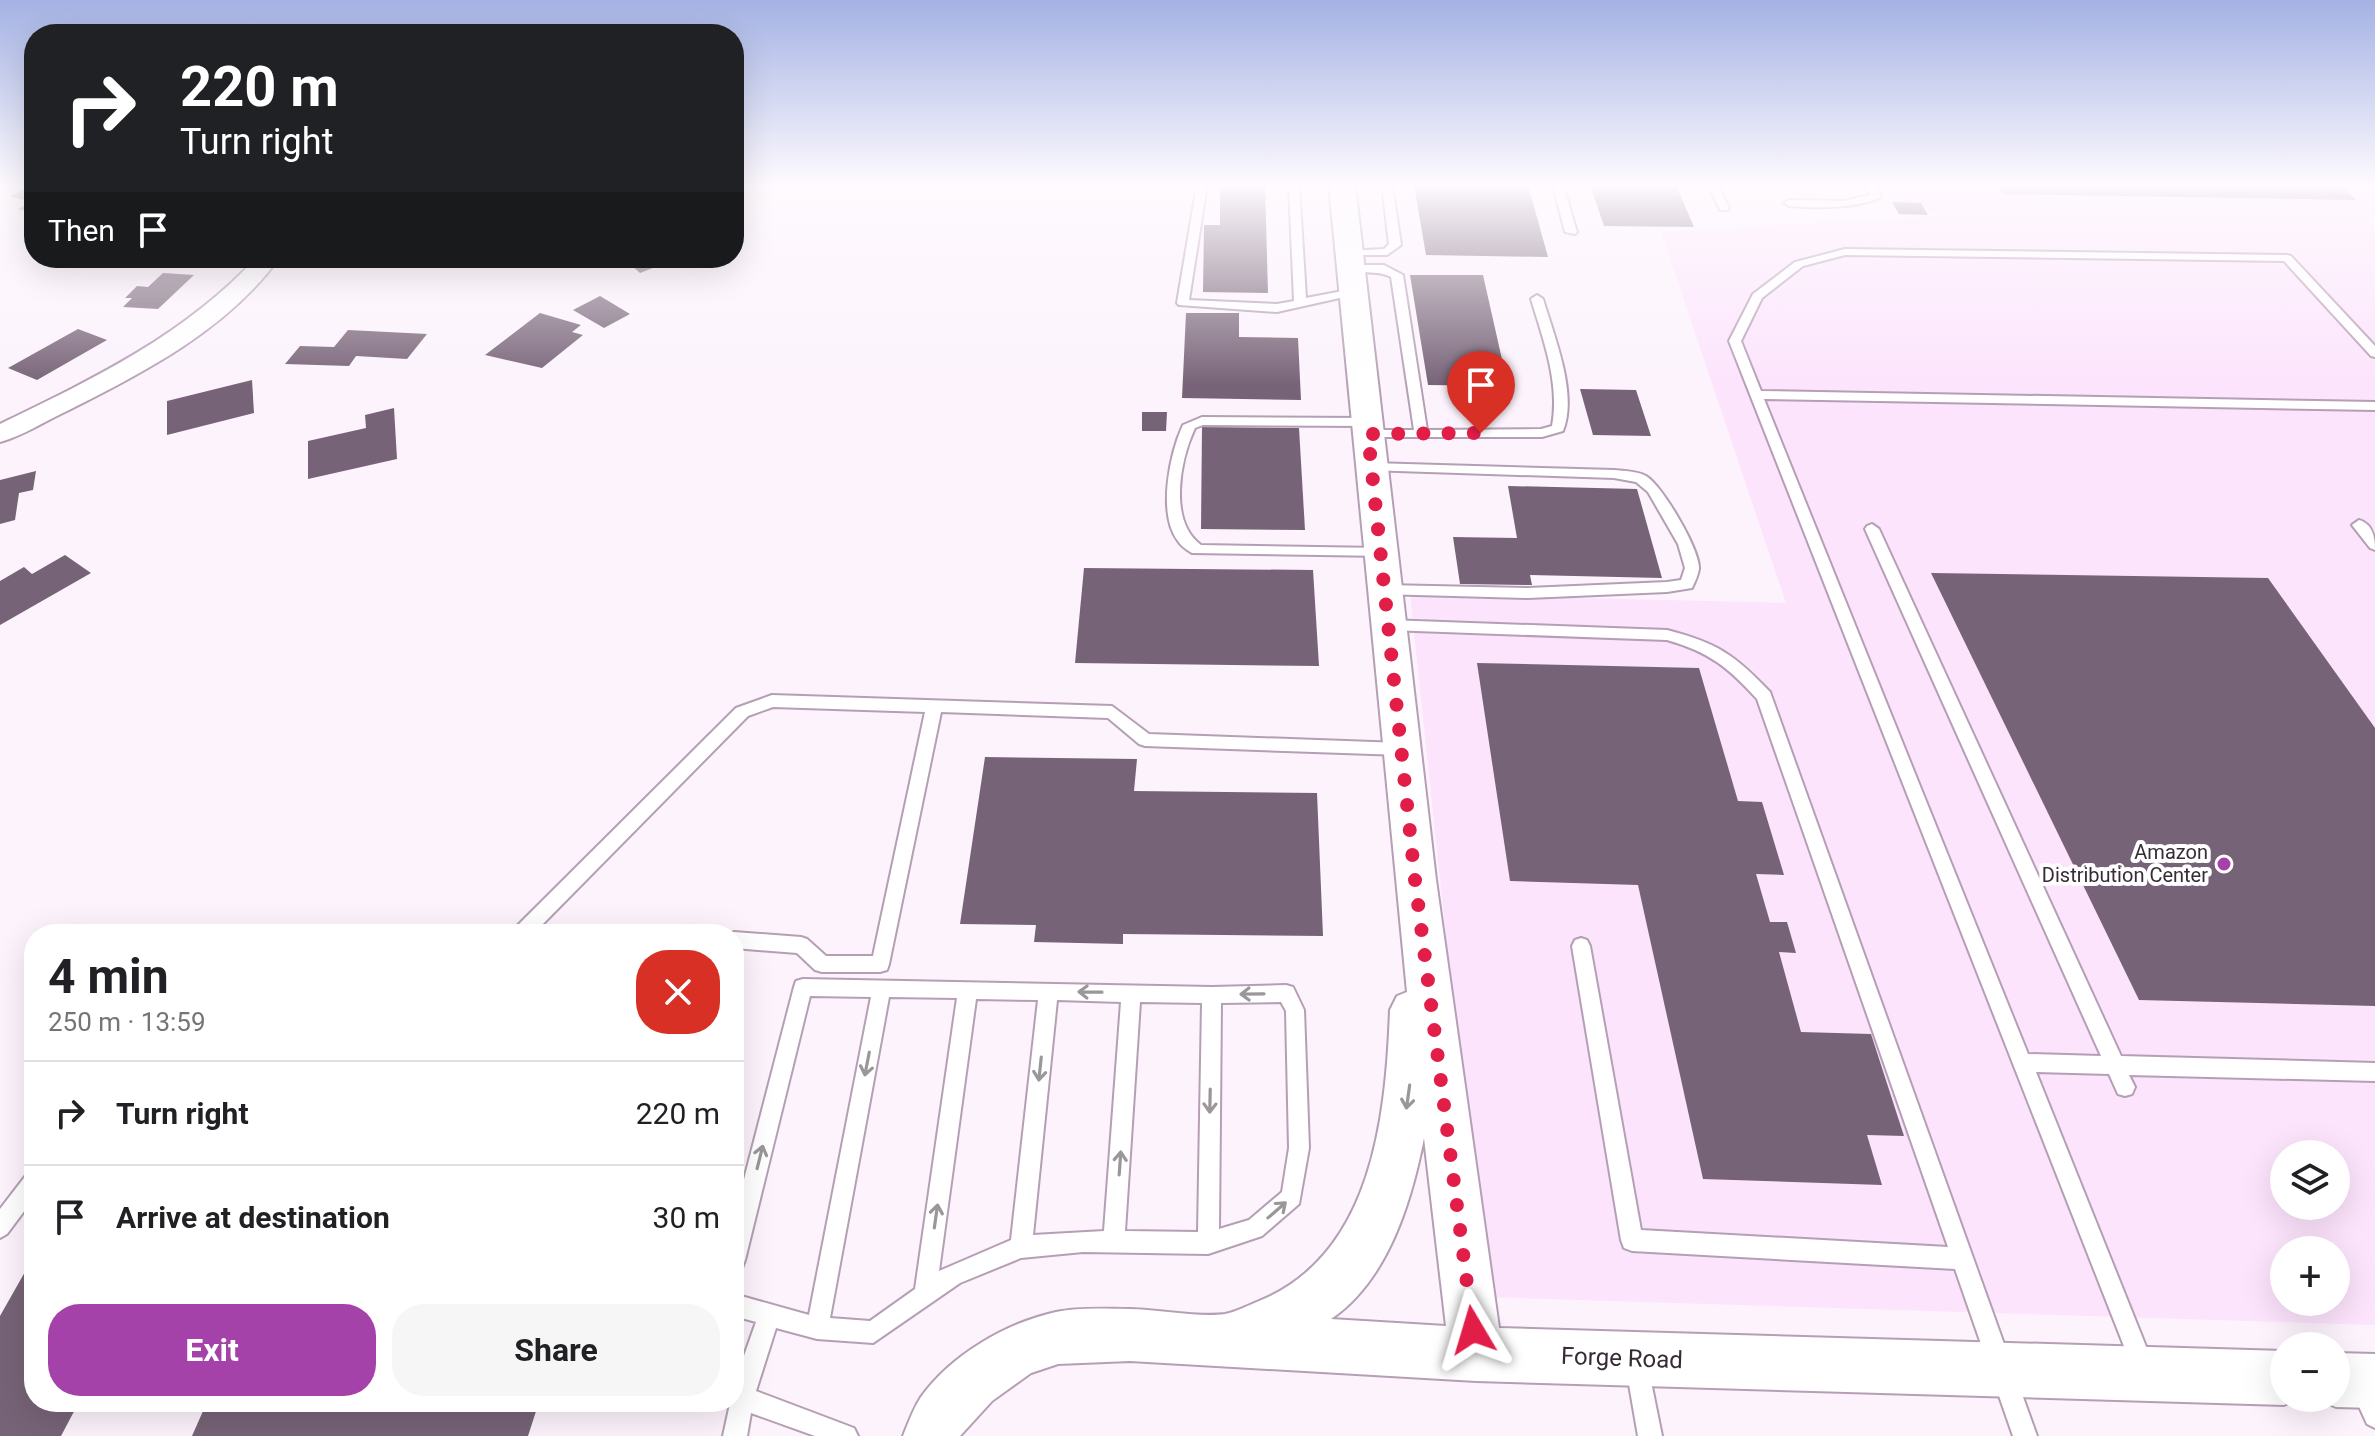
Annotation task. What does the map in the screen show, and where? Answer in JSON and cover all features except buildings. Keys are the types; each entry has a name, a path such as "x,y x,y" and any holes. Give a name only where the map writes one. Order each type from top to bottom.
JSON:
{"street":[{"path":"1349,252 1415,880 1476,1354"},
{"path":"0,434 161,350 212,315 260,268"},
{"path":"1226,1340 1278,1320 1319,1296 1348,1268 1369,1232 1401,1139 1409,1095 1415,880"},
{"name":"Forge Road","path":"931,1436 940,1417 973,1382 1017,1351 1058,1338 1130,1335 1476,1354 2270,1378"}],"lane":[{"path":"1191,252 1183,303 1277,308 1300,303 1387,252"},
{"path":"1297,252 1300,303"},
{"path":"1845,252 1799,264 1757,296 1735,341 2146,1374"},
{"path":"1846,252 2287,258 2375,353"},
{"path":"1351,271 1384,268 1397,275 1421,434"},
{"path":"1380,553 1197,550 1181,536 1177,516 1175,465 1182,437 1190,425 1202,421 1367,428 1421,434 1542,433 1558,428 1562,414 1554,359 1537,299"},
{"path":"1757,395 2375,406"},
{"path":"1372,467 1614,474 1640,478 1653,489 1677,530 1692,568 1687,584 1667,587 1528,593 1385,590"},
{"path":"2359,525 2375,545"},
{"path":"1872,529 2125,1087"},
{"path":"1388,625 1667,635 1698,643 1725,655 1764,696 2025,1436"},
{"path":"531,924 742,712 772,701 1112,712 1145,740 1401,749"},
{"path":"744,941 801,945 822,964 880,964 934,706"},
{"path":"1581,946 1632,1240 1962,1259"},
{"path":"744,1220 803,987 1212,995 1286,993 1295,1010 1299,1148 1292,1197 1255,1229 1208,1243 1083,1241 1021,1247 952,1275 873,1332 817,1328 744,1308"},
{"path":"817,1328 882,987"},
{"path":"925,1293 968,990"},
{"path":"1021,1247 1048,992"},
{"path":"1114,1241 1131,993"},
{"path":"1208,1243 1212,995"},
{"path":"2022,1063 2375,1072"},
{"path":"0,1227 24,1195"},
{"path":"744,1380 769,1315"},
{"path":"1636,1359 1650,1436"},
{"path":"744,1398 846,1436"},
{"path":"735,1436 737,1412"}],"shaded area":[{"path":"1668,252 2375,252 2375,1325 1484,1297 1410,594 1786,603"}],"place":[{"name":"Amazon Distribution Center","path":"2224,864"}],"route":[{"path":"1473,1330 1415,880 1368,434 1481,433"}]}
